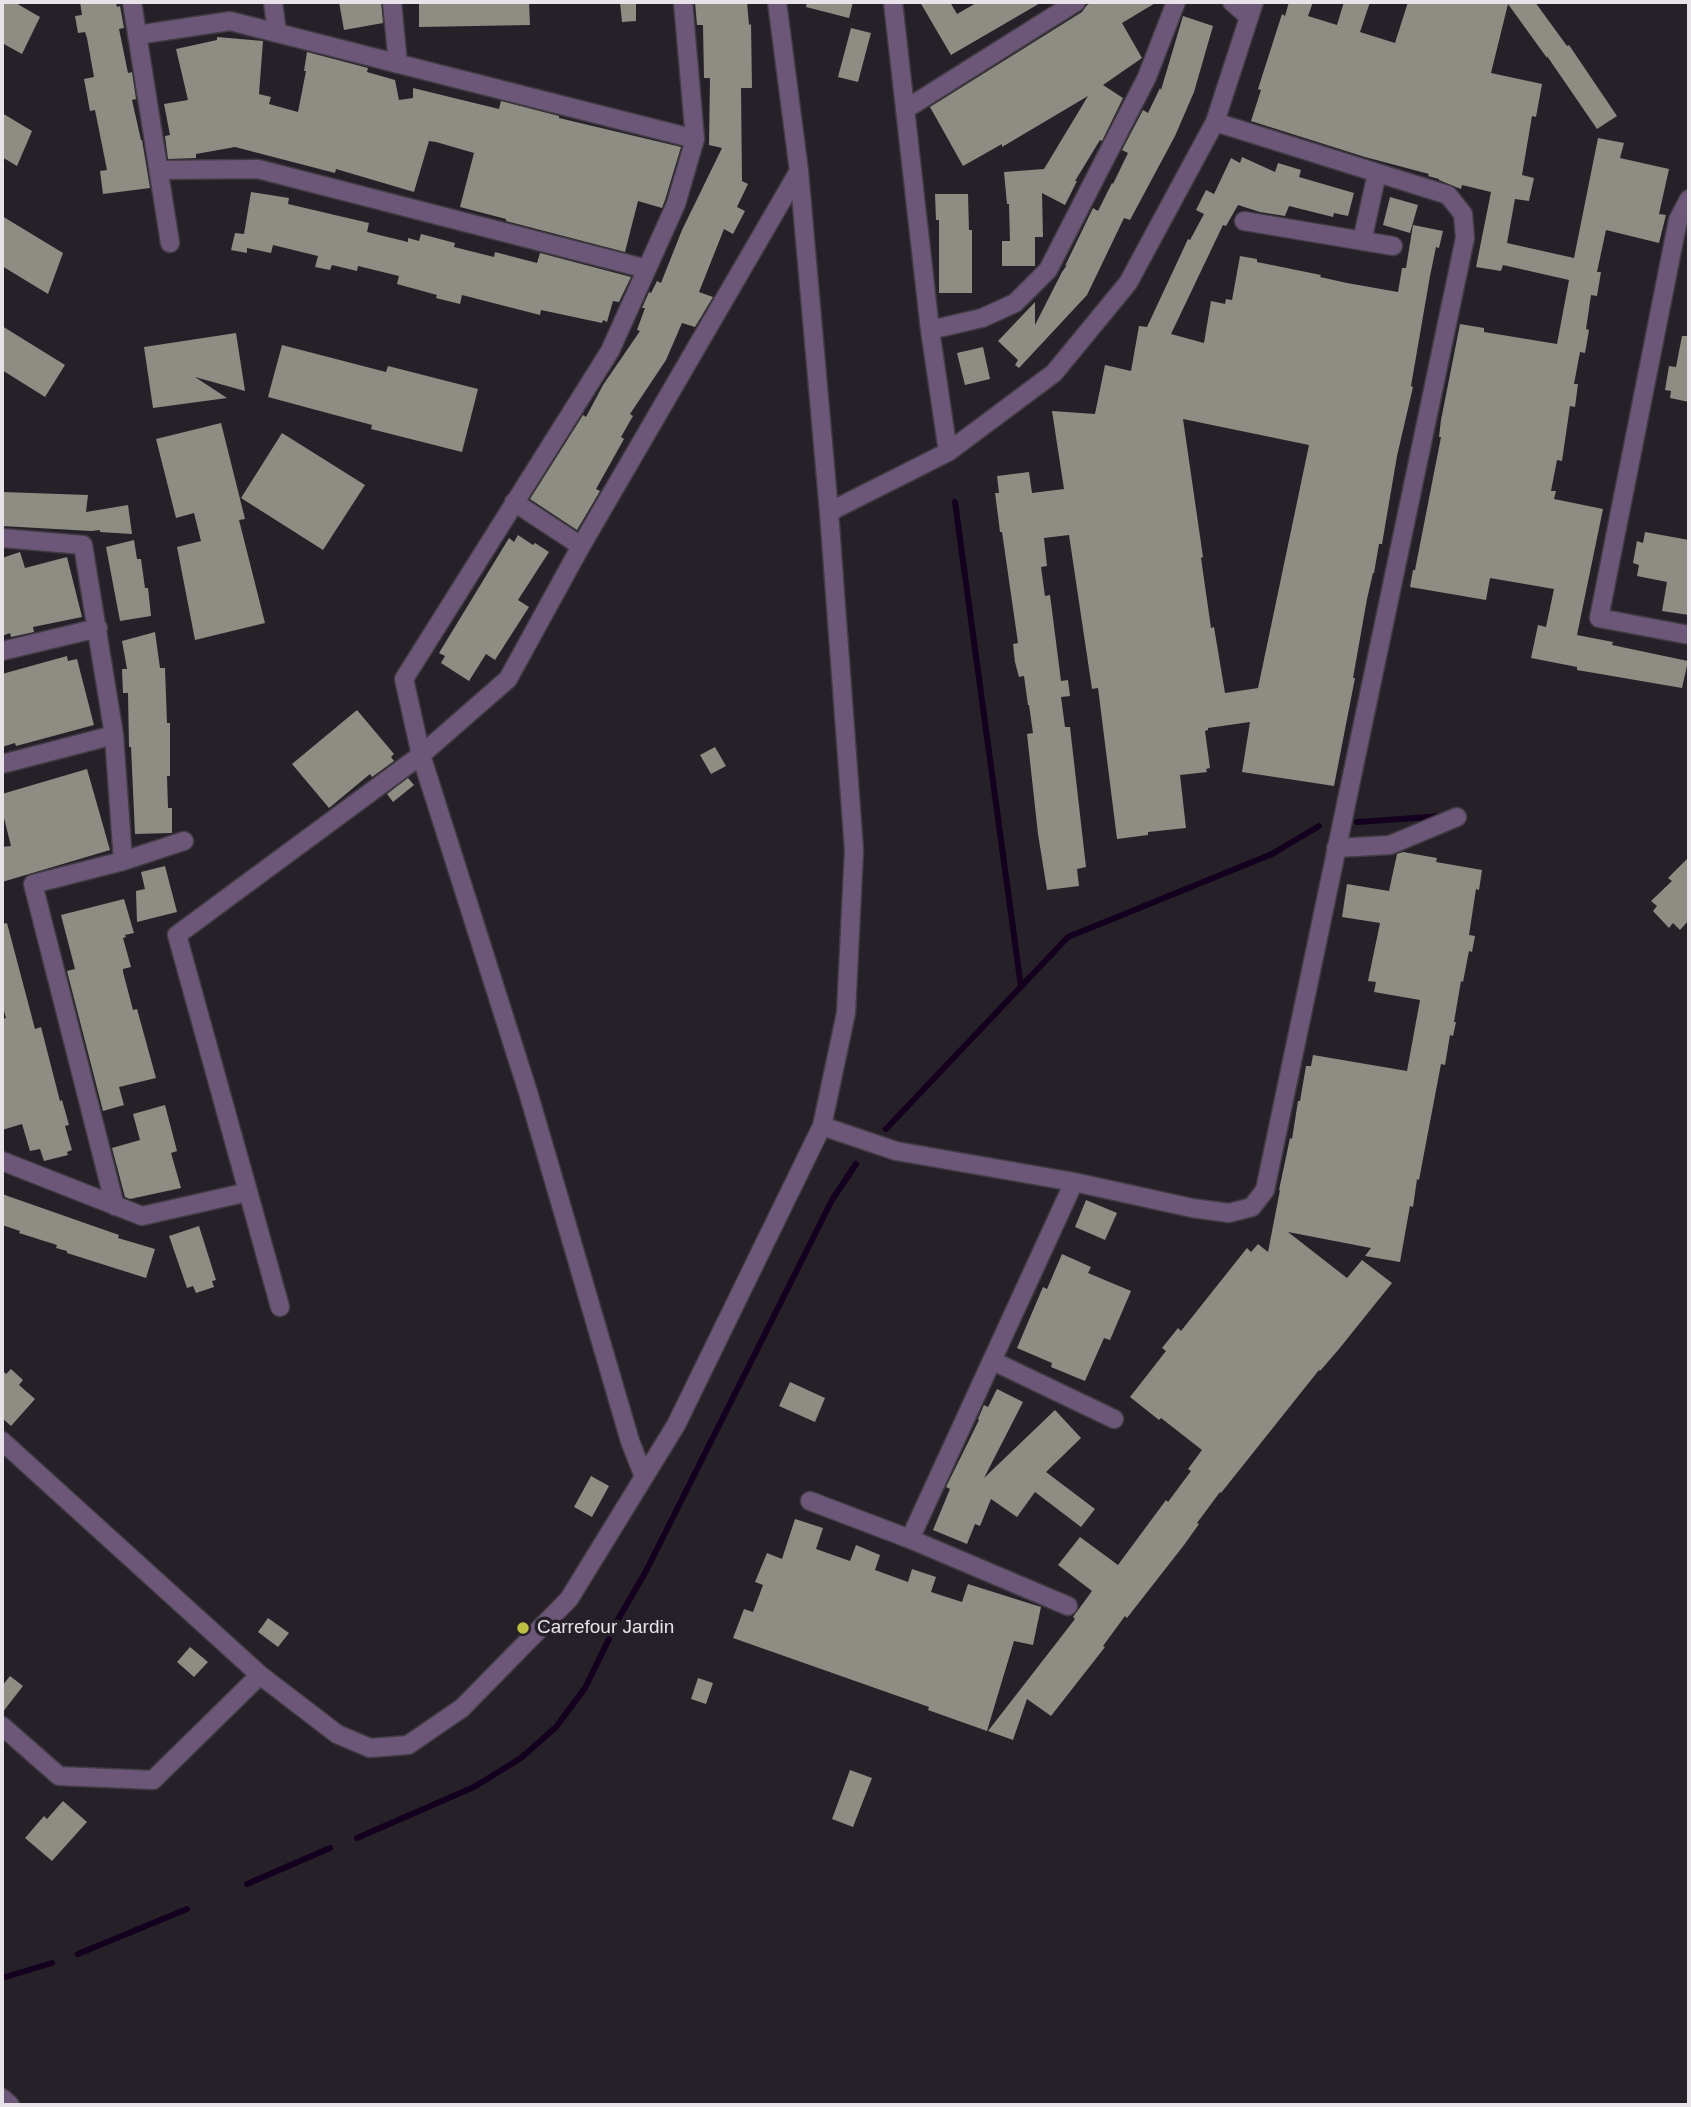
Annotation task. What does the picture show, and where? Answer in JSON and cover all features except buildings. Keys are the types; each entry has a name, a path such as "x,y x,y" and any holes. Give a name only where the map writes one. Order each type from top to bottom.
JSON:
{"street":[{"path":"132,2 170,243"},
{"path":"274,2 277,33"},
{"path":"391,2 398,64"},
{"path":"644,1477 630,1441 528,1092 421,755 404,679 610,351 676,204 695,139 683,2"},
{"path":"2,1441 260,1675 337,1734 370,1748 408,1745 462,1708 569,1599 676,1425 822,1126 846,1013 854,850 829,512 799,171 777,2"},
{"path":"893,2 930,330 948,452"},
{"path":"906,109 1076,2"},
{"path":"930,330 982,318 1015,303 1048,270 1147,76 1176,2"},
{"path":"829,512 948,452 1054,373 1128,283 1215,122 1252,10 1232,2"},
{"path":"136,35 230,21 695,139"},
{"path":"822,1126 896,1150 1074,1182 1192,1208 1229,1213 1252,1207 1265,1190 1465,239 1463,214 1448,195 1215,122"},
{"path":"159,170 258,169 647,269"},
{"path":"280,1307 177,934 421,755 508,679 581,546 799,171"},
{"path":"1362,241 1377,173"},
{"path":"1689,198 1678,220 1599,618 1689,635"},
{"path":"1244,221 1393,246"},
{"path":"514,502 581,546"},
{"path":"2,538 83,545 114,735 123,861"},
{"path":"2,651 98,628"},
{"path":"2,764 114,735"},
{"path":"1336,848 1390,845 1457,817"},
{"path":"115,1206 33,884 123,861 184,841"},
{"path":"2,1161 142,1216 248,1192"},
{"path":"910,1539 1074,1182"},
{"path":"993,1361 1114,1419"},
{"path":"810,1501 910,1539 1068,1606"},
{"path":"2,1726 59,1776 153,1780 260,1675"},
{"path":"2,2098 10,2105"}],"waterway":[{"path":"955,502 1021,987"},
{"path":"1357,822 1444,816"},
{"path":"886,1129 1068,937 1272,854 1319,826"},
{"path":"617,1621 645,1573 832,1200 856,1164"},
{"path":"357,1838 474,1787 521,1758 556,1727 585,1688 609,1639"},
{"path":"247,1884 330,1848"},
{"path":"78,1954 187,1909"},
{"path":"2,1978 52,1963"}],"place":[{"name":"Carrefour Jardin","path":"523,1628"}]}
